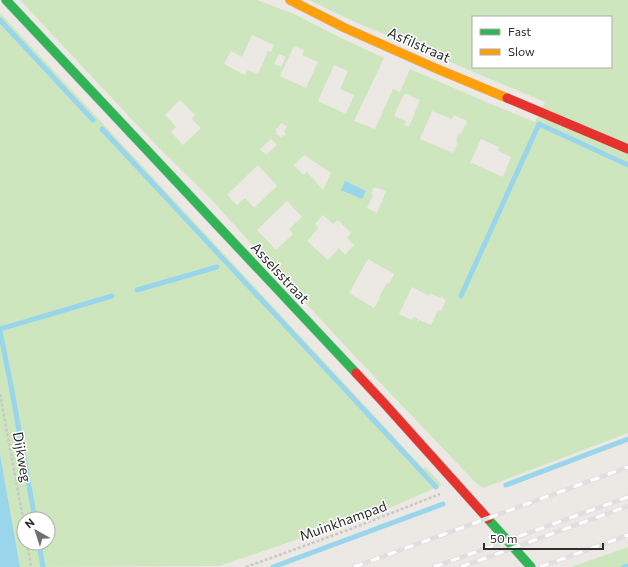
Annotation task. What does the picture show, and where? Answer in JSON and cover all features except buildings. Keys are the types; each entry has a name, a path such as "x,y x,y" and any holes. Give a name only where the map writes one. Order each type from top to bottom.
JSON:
{"street":[{"name":"Asselsstraat","path":"6,0 383,402 531,567"},
{"name":"Asfilstraat","path":"290,0 345,28 435,68 628,149"}],"path":[{"name":"Dijkweg","path":"0,394 22,511"},
{"name":"Muinkhampad","path":"246,567 441,494"},
{"path":"28,551 31,567"}],"green space":[{"path":"20,0 257,0 294,14 384,58 354,121 375,129 393,89 400,92 410,69 535,122 545,102 353,21 309,0 628,0 628,433 483,488 475,482 351,352 210,198 155,144","holes":["252,35 274,45 271,52 268,51 258,74 248,70 245,75 224,64 231,51 242,57","294,46 304,50 302,55 318,62 306,88 280,76","279,54 286,57 281,67 274,64","334,65 348,71 340,89 354,95 346,114 318,101","404,94 420,100 409,127 404,125 406,121 394,116","180,100 195,115 192,119 201,128 183,145 171,132 176,127 165,115","432,111 452,119 454,115 467,121 461,134 459,133 456,141 458,142 453,153 420,139","281,123 287,126 284,132 286,133 285,136 283,135 282,138 276,134 277,131 275,130","271,139 277,145 266,155 260,149","481,139 499,147 498,151 511,157 503,177 472,163 470,163","304,155 331,173 323,190 307,172 303,175 294,165","258,165 277,186 254,208 245,198 237,205 227,195","374,187 386,191 377,213 367,208 373,195 371,194","287,201 302,217 289,229 293,234 276,250 257,230","323,215 333,224 338,220 351,233 347,238 354,245 345,255 339,248 328,260 307,241 318,228 315,224","368,259 394,274 389,284 387,283 379,297 380,298 374,308 349,293","412,287 429,296 430,293 446,300 441,311 438,310 431,325 419,320 418,322 418,319 414,317 412,320 399,314"]},
{"path":"0,13 423,468 425,467 442,485 387,509 219,566 20,567 17,551 56,551 56,511 16,511 16,544 0,454"},
{"path":"628,547 628,567 571,567"}],"water":[{"path":"345,181 366,191 362,199 341,190"},
{"path":"0,454 20,567 0,567"}],"waterway":[{"path":"0,20 93,120"},
{"path":"461,296 539,124 628,165"},
{"path":"102,129 436,487"},
{"path":"137,290 217,267"},
{"path":"0,329 112,296"},
{"path":"0,331 34,511"},
{"path":"506,485 628,439"},
{"path":"273,567 443,504"},
{"path":"40,551 43,567"},
{"path":"624,567 628,566"}],"railway":[{"path":"354,567 628,467"},
{"path":"434,567 628,497"},
{"path":"461,567 628,506"},
{"path":"540,567 628,535"}],"traffic: fast":[{"path":"6,0 356,373"},
{"path":"488,519 531,567"}],"traffic: slow":[{"path":"290,0 345,28 507,98"}],"traffic: jam":[{"path":"507,98 628,149"},
{"path":"356,373 488,519"}]}
